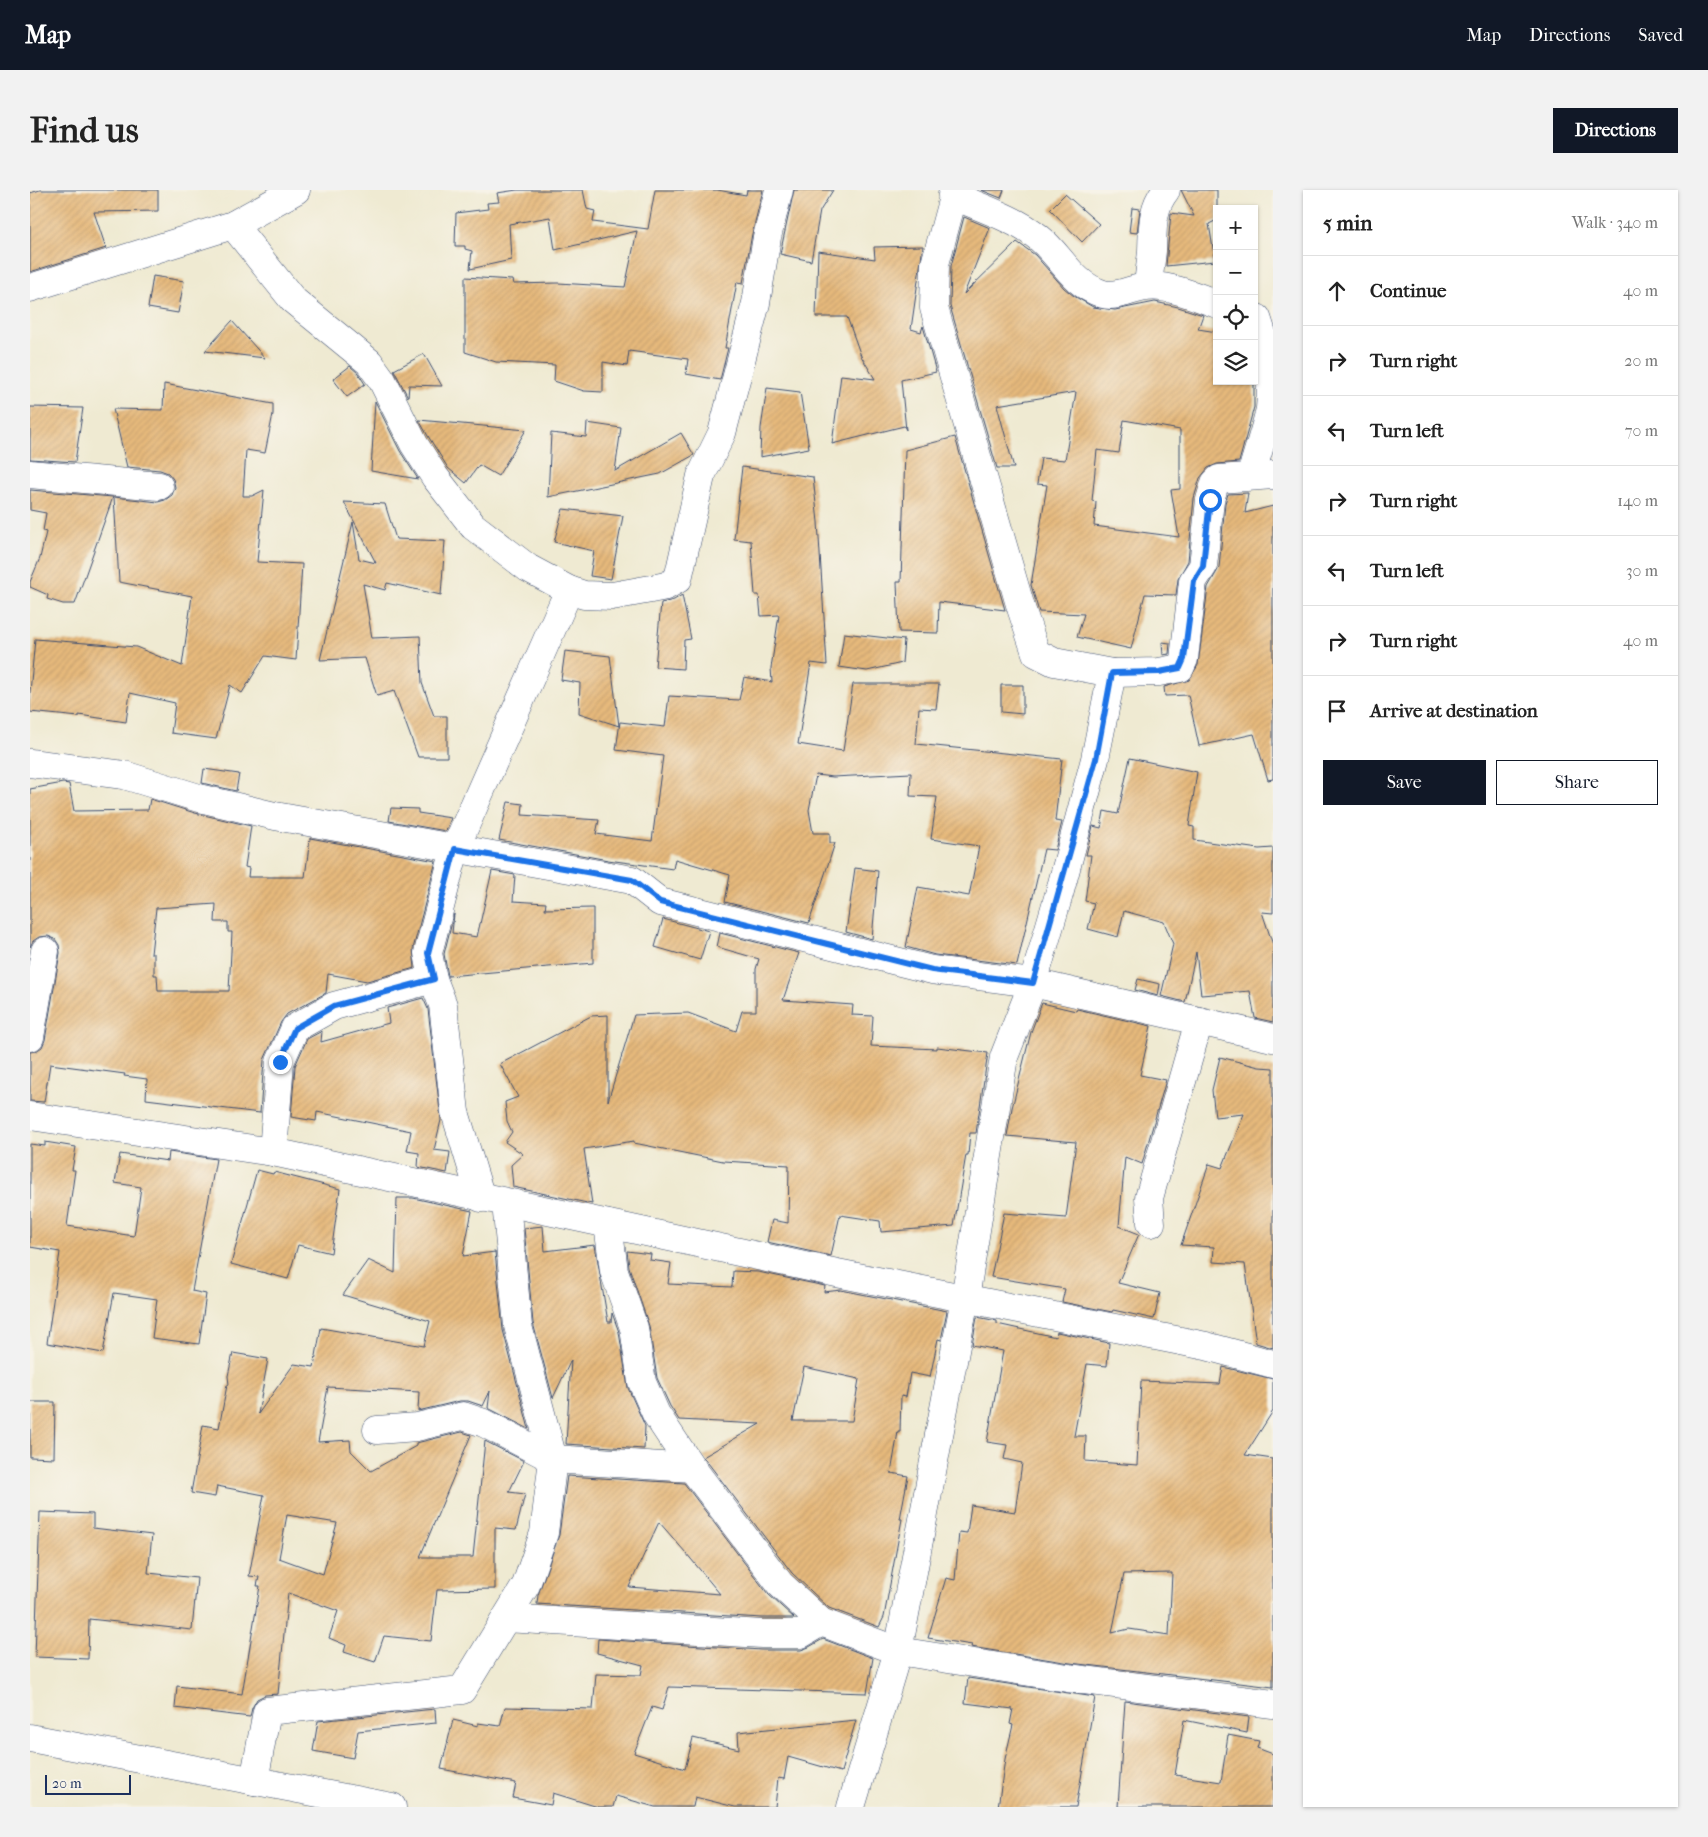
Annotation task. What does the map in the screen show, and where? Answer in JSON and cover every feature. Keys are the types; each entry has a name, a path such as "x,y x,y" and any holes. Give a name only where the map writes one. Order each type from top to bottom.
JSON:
{"street":[{"path":"30,288 234,225 296,190"},
{"path":"234,225 292,300 369,362 382,380 414,444 435,477 473,526 528,568 569,590 584,595 612,596 666,586 678,579 701,476 722,433 756,304 767,237 779,190"},
{"path":"1148,286 1152,250 1152,223 1160,197 1166,190"},
{"path":"1213,303 1181,291 1148,286 1119,294 1104,294 1088,287 1070,272 1039,238 1023,227 954,193 935,264 934,308 1033,644 1036,652 1054,662 1112,673 1159,672 1180,668 1184,659 1194,581 1203,566 1210,500 1215,483 1219,479 1262,476 1270,407 1270,371 1266,344 1258,321"},
{"path":"30,474 159,486"},
{"path":"254,1781 267,1711 462,1690 526,1585 544,1533 553,1459 518,1326 494,1201 455,1112 443,1005 428,953 455,849 569,590"},
{"path":"851,1807 898,1651 965,1298 1004,1057 1033,983 1096,759 1112,673"},
{"path":"30,763 124,775 199,798 275,816 632,880 660,902 932,970 1033,983 1273,1038"},
{"path":"30,1037 45,951"},
{"path":"273,1152 280,1062 295,1028 334,1006 434,979"},
{"path":"1151,1223 1149,1198 1199,1021"},
{"path":"30,1116 273,1152 836,1273 1206,1346 1273,1364"},
{"path":"608,1224 614,1270 634,1328 642,1382 656,1414 692,1468 780,1584 821,1622 898,1651 1068,1678 1273,1704"},
{"path":"377,1430 417,1427 462,1416 484,1424 553,1459 692,1468"},
{"path":"506,1618 762,1634 801,1634 821,1622"},
{"path":"30,1738 392,1807"}],"building":[{"path":"40,190 158,190 158,211 94,212 106,248 30,272 30,193"},
{"path":"517,190 583,190 587,209 595,211 593,222 648,229 655,190 717,190 746,195 747,190 763,190 752,234 743,283 737,282 725,348 728,348 720,380 686,374 688,359 629,351 627,366 603,362 603,392 584,391 554,381 555,365 496,362 465,352 465,277 512,280 513,284 558,283 625,287 637,231 555,250 550,217 509,224 511,260 470,269 472,251 465,249 465,246 455,246 456,213 488,209 487,203 499,202 497,193"},
{"path":"794,190 833,190 820,211 811,261 780,254"},
{"path":"981,190 1004,190 1001,198"},
{"path":"1181,190 1217,190 1217,205 1213,205 1213,222 1209,224 1213,261 1166,266 1171,213 1194,216"},
{"path":"1065,194 1099,224 1082,242 1050,209"},
{"path":"1132,208 1140,209 1137,233 1129,232"},
{"path":"964,217 990,228 964,294 1017,242 1035,255 1064,288 1093,307 1115,310 1155,302 1203,315 1198,329 1213,331 1213,385 1254,385 1254,407 1239,462 1217,464 1208,468 1200,478 1194,498 1188,561 1178,579 1176,595 1145,594 1131,649 1077,637 1084,614 1039,612 1031,585 1047,485 1037,484 1041,458 1065,460 1076,392 997,405 1014,468 997,468 950,306 951,266","holes":["1124,420 1180,430 1180,489 1171,490 1179,537 1094,526 1096,502 1092,501 1097,450 1119,453"]},
{"path":"923,246 911,329 921,332 923,326 936,372 901,380 906,430 904,426 832,444 841,375 875,379 861,356 847,317 816,317 818,251 875,259 874,247"},
{"path":"153,276 184,281 178,313 148,308"},
{"path":"232,321 265,358 205,351"},
{"path":"424,354 442,386 409,385 408,397 394,370"},
{"path":"350,366 358,373 365,384 347,397 333,379"},
{"path":"164,384 273,404 273,414 265,453 246,450 243,496 252,496 264,490 257,562 302,564 296,660 265,656 242,693 230,685 216,739 171,733 175,703 130,693 126,722 79,715 79,717 30,712 35,639 136,647 182,666 192,596 119,582 114,497 158,502 172,495 175,487 173,479 168,473 160,470 127,467 113,409 163,410"},
{"path":"767,388 800,392 809,448 760,457 761,428"},
{"path":"375,401 400,451 418,479 371,471"},
{"path":"30,407 83,408 75,462 30,459"},
{"path":"419,420 526,430 498,476 479,465 466,483 448,468"},
{"path":"587,423 621,428 615,471 681,433 694,455 660,474 548,497 551,433 586,437"},
{"path":"955,437 1005,610 939,602 938,633 899,632 897,582 901,582 905,450"},
{"path":"742,467 813,477 818,522 827,665 811,663 798,744 843,751 853,684 939,684 936,709 919,708 916,744 1062,759 1055,821 1062,822 1055,850 1044,849 1017,965 935,955 906,947 918,887 969,896 979,846 931,839 937,797 910,796 911,773 833,777 816,775 809,810 813,833 830,833 830,843 835,843 809,923 725,902 730,875 675,859 673,869 608,860 499,840 508,802 523,804 522,815 599,820 596,834 652,841 663,756 616,750 620,722 665,727 669,696 739,700 744,677 772,682 771,668 779,615 761,616 759,595 755,595 751,541 734,539"},
{"path":"30,490 113,497 75,604 63,604 47,599 48,595 30,587 30,582 40,558 46,532 43,531 46,513 30,510"},
{"path":"1248,493 1245,513 1273,506 1273,779 1268,780 1254,734 1199,746 1188,695 1165,696 1164,687 1189,680 1198,665 1208,587 1219,568 1225,503 1228,494"},
{"path":"344,502 385,504 396,539 445,541 441,595 387,583 385,590 363,584 372,638 420,636 422,683 434,716 447,716 447,757 418,757 394,691 377,696 365,658 320,660 353,522 359,559 376,563"},
{"path":"563,509 623,516 611,579 590,576 594,551 554,542"},
{"path":"682,595 691,639 684,640 683,669 655,667 661,603 674,600"},
{"path":"844,633 904,640 902,663 867,671 839,667"},
{"path":"1162,642 1170,643 1169,654 1163,655"},
{"path":"565,651 610,656 619,726 579,713 580,683 561,680"},
{"path":"1001,685 1023,685 1023,714 1001,712"},
{"path":"1130,758 1197,772 1189,826 1194,827 1194,840 1259,849 1273,848 1273,913 1262,912 1273,945 1273,1022 1255,1018 1250,991 1201,995 1196,952 1185,1002 1161,996 1173,944 1164,922 1124,911 1118,937 1088,929 1094,903 1085,901 1091,855 1086,855 1093,826 1101,828 1104,811 1118,814"},
{"path":"204,769 239,774 236,791 202,783"},
{"path":"63,783 69,784 74,811 148,810 150,799 195,813 251,826 245,867 249,868 248,877 305,877 310,838 436,861 413,949 415,968 367,981 328,974 326,993 287,1014 281,1022 264,1060 260,1113 146,1099 147,1079 124,1076 125,1074 50,1064 44,1102 30,1101 30,1052 42,1047 45,1040 60,953 59,945 55,939 48,936 39,937 33,941 30,947 30,789","holes":["216,904 215,922 228,922 228,932 232,932 229,991 158,991 157,975 154,975 154,954 151,954 156,908"]},
{"path":"391,808 418,809 418,813 451,818 446,831 389,821"},
{"path":"855,868 878,871 872,939 846,932"},
{"path":"492,871 515,875 513,901 546,903 545,909 593,908 593,963 448,976 444,954 454,914 452,933 477,937"},
{"path":"663,919 709,931 700,960 655,947"},
{"path":"720,933 799,953 783,1000 853,1005 852,1015 873,1016 871,1046 937,1049 937,1047 988,1053 976,1133 970,1133 968,1155 966,1155 954,1226 881,1232 880,1221 840,1215 831,1256 767,1242 772,1220 788,1223 789,1165 723,1161 634,1143 634,1141 584,1149 592,1204 513,1187 511,1165 523,1154 505,1142 512,1132 507,1121 505,1102 518,1097 500,1064 591,1016 608,1015 608,1101 634,1015 688,1013 736,1031 742,1011 756,1011 756,969 759,959 717,947"},
{"path":"1138,979 1160,984 1158,996 1135,990"},
{"path":"423,998 428,1009 441,1120 434,1150 450,1152 447,1173 418,1167 419,1153 407,1151 411,1131 317,1112 316,1121 291,1117 295,1066 307,1039 322,1031 321,1042 389,1023 387,1008"},
{"path":"1042,1003 1151,1026 1140,1075 1166,1080 1142,1164 1125,1157 1119,1226 1139,1234 1118,1283 1160,1293 1154,1319 1062,1302 1065,1289 991,1277 1004,1213 1066,1218 1076,1142 1007,1136 1031,1032"},
{"path":"1220,1057 1259,1067 1273,1068 1273,1348 1256,1343 1245,1264 1213,1262 1214,1247 1181,1245 1209,1164 1222,1168 1244,1114 1215,1117 1212,1090"},
{"path":"45,1142 76,1147 72,1170 75,1170 67,1226 134,1236 141,1187 115,1183 120,1154 168,1161 169,1152 216,1159 192,1291 206,1294 199,1344 152,1338 157,1299 114,1293 103,1353 47,1343 60,1252 30,1247 30,1144 45,1146"},
{"path":"257,1170 273,1174 274,1172 340,1189 331,1253 298,1245 288,1279 231,1264"},
{"path":"397,1198 413,1198 472,1211 463,1256 495,1252 503,1330 529,1429 488,1408 490,1391 483,1406 468,1401 460,1401 418,1411 419,1392 328,1387 318,1442 350,1440 351,1451 371,1471 416,1446 416,1443 462,1432 471,1435 420,1557 473,1557 485,1441 524,1461 509,1492 525,1494 516,1530 495,1528 495,1589 437,1590 431,1641 384,1636 375,1662 344,1652 346,1645 329,1638 338,1611 288,1593 278,1694 265,1695 257,1699 250,1717 175,1708 177,1686 242,1694 260,1586 257,1586 259,1577 249,1576 264,1495 217,1486 215,1497 191,1493 203,1425 219,1428 227,1385 229,1385 228,1376 233,1353 268,1359 258,1414 294,1364 314,1367 321,1328 424,1346 430,1321 343,1295 368,1260 395,1273","holes":["287,1515 337,1523 323,1574 279,1558"]},
{"path":"543,1226 545,1251 595,1245 608,1322 611,1322 612,1313 619,1332 628,1388 645,1426 644,1449 566,1444 571,1360 553,1398 533,1323 524,1228"},
{"path":"627,1251 651,1254 650,1260 671,1263 668,1284 732,1287 733,1271 758,1272 825,1286 824,1292 841,1290 947,1311 941,1340 938,1339 930,1377 910,1373 906,1397 901,1396 900,1432 898,1432 891,1473 908,1476 884,1617 879,1627 829,1608 792,1573 703,1457 760,1424 679,1420 657,1378 649,1326 629,1267","holes":["804,1367 859,1379 852,1421 793,1421"]},
{"path":"977,1317 997,1321 997,1324 1056,1337 1057,1332 1109,1343 1107,1366 1087,1364 1074,1436 1086,1436 1085,1461 1137,1465 1141,1381 1220,1384 1223,1367 1273,1379 1273,1411 1245,1455 1273,1459 1273,1687 1070,1663 928,1638 946,1578 955,1580 959,1532 967,1533 971,1505 1015,1512 1022,1463 1004,1459 1007,1445 987,1442 1003,1351 972,1345","holes":["1172,1573 1169,1635 1129,1629 1112,1633 1124,1574"]},
{"path":"30,1402 55,1402 54,1458 30,1457"},
{"path":"567,1476 684,1483 768,1594 794,1618 762,1618 537,1604 538,1595 559,1535","holes":["659,1522 720,1594 629,1587"]},
{"path":"40,1512 93,1514 93,1528 152,1535 148,1573 197,1578 192,1630 89,1619 88,1659 35,1657"},
{"path":"598,1639 761,1650 801,1650 823,1639 873,1658 867,1693 669,1687 662,1710 652,1707 634,1753 685,1769 693,1738 739,1749 738,1732 856,1720 841,1772 788,1757 784,1779 778,1778 775,1807 735,1807 695,1797 693,1807 655,1807 616,1796 613,1807 598,1807 553,1793 551,1805 513,1798 516,1783 441,1769 453,1720 478,1726 478,1723 500,1726 505,1707 593,1709 596,1674 641,1675 643,1665 597,1653"},
{"path":"968,1678 1095,1697 1076,1807 998,1807 1005,1759 1013,1725 1010,1724 1013,1709 965,1703"},
{"path":"1125,1701 1249,1717 1247,1733 1184,1720 1175,1775 1221,1782 1228,1735 1259,1741 1257,1748 1273,1754 1273,1807 1118,1807"},
{"path":"435,1709 436,1723 358,1731 353,1758 313,1751 318,1721"}],"route":[{"path":"280,1062 295,1028 334,1006 434,979 428,953 455,849 632,880 660,902 932,970 1033,983 1096,759 1112,673 1159,672 1180,668 1184,659 1194,581 1203,566 1210,500"}]}
